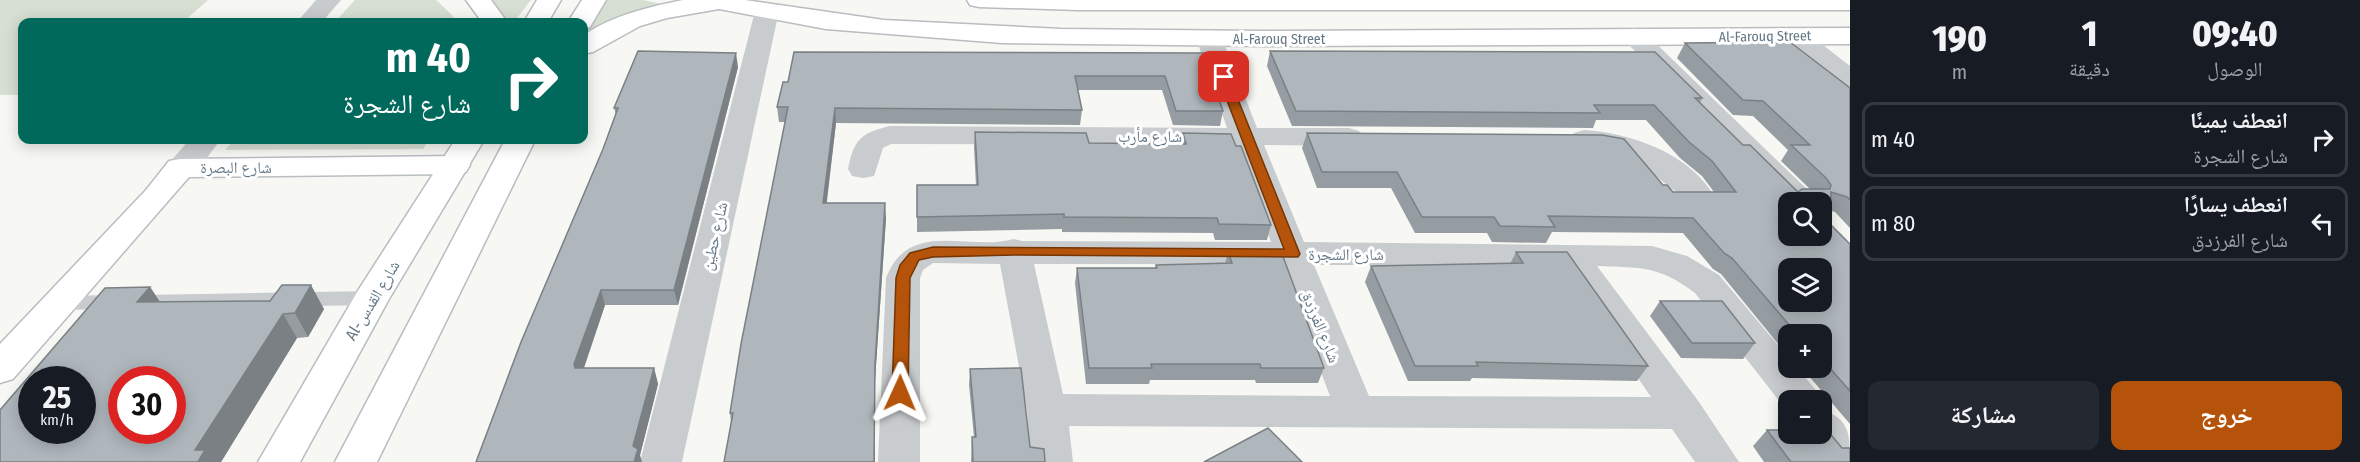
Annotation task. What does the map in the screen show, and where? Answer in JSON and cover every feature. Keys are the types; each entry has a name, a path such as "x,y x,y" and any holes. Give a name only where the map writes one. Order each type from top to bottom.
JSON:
{"main road":[{"path":"478,0 491,18"},
{"path":"538,18 549,0"},
{"path":"583,18 594,0"},
{"name":"Al-Farouq Street","path":"979,0 1078,3 1610,1 1850,3"},
{"path":"588,44 617,26 647,16 714,1"},
{"name":"Al-Farouq Street","path":"714,1 767,11 898,28 986,34 1209,38 1850,36"},
{"path":"1439,2 1471,37"},
{"path":"356,462 518,144"},
{"name":"شارع البصرة","path":"0,369 157,197 180,168 462,152"},
{"name":"Al-شارع القدس","path":"279,462 372,298 462,152"}],"street":[{"path":"313,18 329,0"},
{"name":"شارع حطين","path":"660,462 767,11"},
{"path":"1634,36 1792,192"},
{"path":"1796,36 1850,79"},
{"name":"شارع الفرزدق","path":"1209,38 1245,136 1356,412"},
{"name":"شارع مأرب","path":"863,169 869,144 874,139 890,135 1380,138"},
{"path":"1558,139 1594,139 1626,144 1665,164 1695,191"},
{"path":"180,168 201,144"},
{"path":"1014,250 1047,410 1052,462"},
{"name":"شارع الشجرة","path":"899,462 903,278 907,265 915,256 933,252 1014,250 1293,254 1570,254 1652,257 1675,264 1707,284 1793,390"},
{"path":"1570,254 1718,462"},
{"path":"1047,410 1685,413"},
{"path":"1832,439 1850,461"}],"lane":[{"path":"61,303 372,298"}],"shaded area":[{"path":"0,0 208,0 188,18 18,18 18,95 0,95"},
{"path":"355,0 436,0 453,18 339,18"},
{"path":"489,0 531,0 517,18 500,18"},
{"path":"603,0 643,0 662,4 589,32 588,26"},
{"path":"230,144 426,144 423,149 225,150"}],"building":[{"path":"1790,42 1850,88 1850,200 1832,192 1798,192 1802,189 1830,189 1831,185 1826,178 1791,145 1810,145 1763,101 1743,100 1685,43"},
{"path":"638,51 736,53 674,290 601,290 574,364 575,368 654,368 633,446 638,449 634,462 476,462 521,342 603,149 618,108 614,108"},
{"path":"1270,51 1655,52 1702,98 1695,98 1743,145 1750,145 1798,192 1778,192 1778,246 1832,246 1832,226 1850,244 1850,391 1832,371 1832,324 1788,324 1778,312 1832,312 1832,258 1778,258 1778,312 1732,258 1724,253 1693,218 1548,216 1555,227 1500,226 1494,217 1422,217 1397,172 1322,172 1307,133 1602,135 1624,139 1663,185 1667,185 1673,192 1736,192 1712,161 1689,142 1654,105 1594,105 1600,113 1296,111"},
{"path":"794,52 1206,53 1215,76 1210,76 1223,111 1176,111 1165,76 1075,76 1082,110 835,108 823,203 885,203 875,364 874,462 724,462 733,413 730,413 741,344 788,107 777,107 783,82 788,82"},
{"path":"975,132 1086,133 1089,143 1186,144 1183,133 1231,134 1236,146 1241,146 1271,225 1219,224 1217,218 1064,217 1064,214 917,217 917,185 978,185"},
{"path":"1228,251 1281,251 1324,368 1261,368 1260,364 1151,364 1152,368 1089,368 1077,268 1157,268 1156,265 1232,263"},
{"path":"1516,252 1567,252 1648,366 1476,362 1478,366 1415,366 1371,266 1523,263"},
{"path":"282,285 311,285 295,313 283,314 195,450 205,450 198,462 0,462 0,410 18,389 18,444 96,444 96,366 38,366 105,288 150,287 137,302 270,301"},
{"path":"1660,301 1722,301 1755,343 1692,343"},
{"path":"1021,368 1030,447 1044,449 1045,462 973,462 972,437 976,437 970,369"},
{"path":"1268,428 1302,462 1204,462"},
{"path":"1767,430 1778,430 1778,444 1832,444 1832,436 1842,448 1850,448 1850,462 1791,462"}],"route":[{"path":"900,393 903,278 907,265 915,256 933,252 1014,250 1293,254 1245,136 1224,77"}]}
